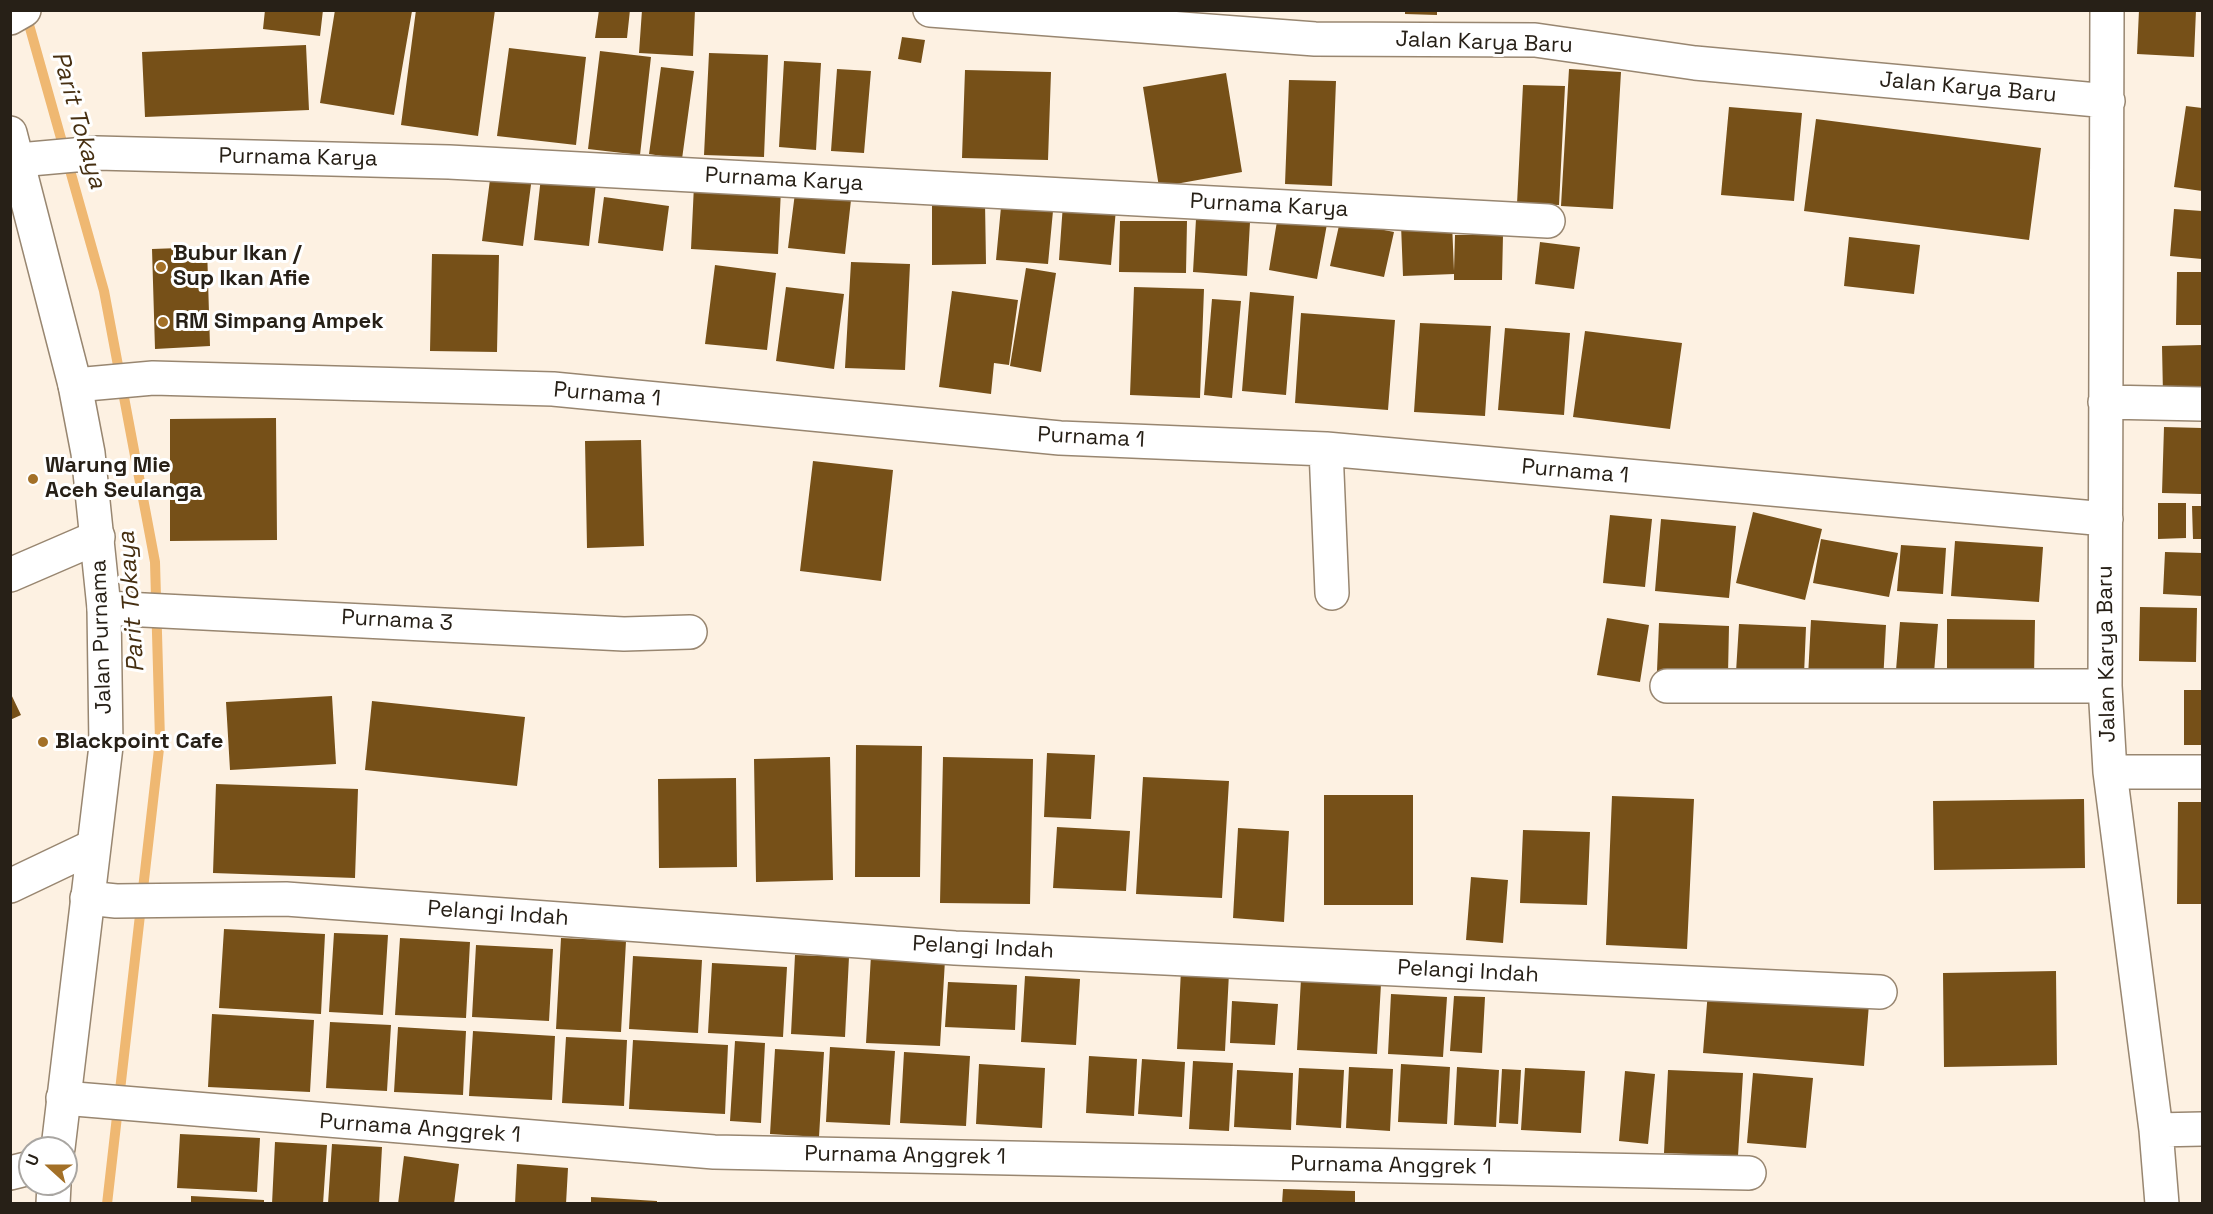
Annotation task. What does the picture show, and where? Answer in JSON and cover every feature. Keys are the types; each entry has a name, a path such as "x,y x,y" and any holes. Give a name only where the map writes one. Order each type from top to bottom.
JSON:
{"street":[{"path":"10,18 24,10"},
{"name":"Jalan Karya Baru","path":"930,10 1315,39 1535,40 1695,63 2108,101"},
{"name":"Jalan Karya Baru","path":"2107,10 2105,686 2110,772 2156,1131 2162,1203"},
{"name":"Purnama Karya","path":"15,147 51,156 97,153 450,162 1548,220"},
{"name":"Jalan Purnama","path":"15,147 75,385 98,537 104,608 106,746 92,847 102,899 63,1098 59,1136"},
{"name":"Purnama 1","path":"75,385 153,378 553,389 1060,438 1326,449 2106,519"},
{"path":"2105,402 2202,404"},
{"path":"1326,449 1332,594"},
{"path":"10,575 98,537"},
{"name":"Purnama 3","path":"104,608 624,633 690,632"},
{"path":"1667,686 2105,686"},
{"path":"2110,772 2202,772"},
{"path":"10,886 92,847"},
{"name":"Pelangi Indah","path":"102,899 298,900 955,948 1880,992"},
{"name":"Purnama Anggrek 1","path":"63,1098 150,1108 714,1152 1749,1173"},
{"path":"2156,1131 2202,1129"}],"building":[{"path":"265,10 323,10 320,36 263,29"},
{"path":"335,10 412,11 394,115 320,103"},
{"path":"416,10 495,10 478,136 401,125"},
{"path":"599,10 630,10 627,38 595,38"},
{"path":"642,10 695,10 693,56 639,53"},
{"path":"1405,10 1437,10 1437,15 1405,14"},
{"path":"2139,10 2196,10 2194,57 2137,54"},
{"path":"902,37 925,40 921,63 898,59"},
{"path":"306,45 309,110 145,117 142,52"},
{"path":"509,48 586,57 576,145 497,136"},
{"path":"600,51 651,57 640,155 588,149"},
{"path":"709,53 768,55 764,157 704,155"},
{"path":"784,61 821,63 816,150 779,147"},
{"path":"661,67 694,71 682,159 649,154"},
{"path":"837,69 871,71 864,153 831,151"},
{"path":"1569,69 1621,72 1613,209 1561,206"},
{"path":"965,70 1051,72 1048,160 962,158"},
{"path":"1226,73 1242,172 1159,187 1143,87"},
{"path":"1289,80 1336,81 1332,186 1285,184"},
{"path":"1523,85 1565,86 1559,205 1517,204"},
{"path":"2186,106 2202,108 2202,191 2174,187"},
{"path":"1729,107 1802,113 1794,201 1721,195"},
{"path":"1816,119 2041,148 2029,240 1804,211"},
{"path":"491,172 532,177 523,246 482,241"},
{"path":"541,177 596,183 589,246 534,240"},
{"path":"694,185 781,189 778,254 691,249"},
{"path":"795,193 851,200 845,254 788,248"},
{"path":"604,197 669,206 663,251 598,243"},
{"path":"932,202 985,202 986,264 932,265"},
{"path":"1063,204 1116,209 1111,265 1059,260"},
{"path":"1001,207 1053,211 1048,264 996,260"},
{"path":"2174,209 2202,211 2202,259 2170,256"},
{"path":"1278,215 1327,224 1317,279 1269,270"},
{"path":"1196,219 1250,222 1247,276 1193,272"},
{"path":"1120,221 1187,221 1186,273 1119,272"},
{"path":"1340,221 1394,232 1384,277 1330,266"},
{"path":"1452,223 1454,271 1455,235 1503,235 1502,280 1454,280 1454,274 1403,276 1401,225"},
{"path":"1849,237 1920,245 1914,294 1844,286"},
{"path":"1540,242 1580,247 1574,289 1535,284"},
{"path":"207,247 210,346 155,349 152,249"},
{"path":"432,254 499,255 497,352 430,351"},
{"path":"851,262 910,264 905,370 845,368"},
{"path":"715,265 776,273 767,350 705,344"},
{"path":"1026,268 1056,273 1041,372 1010,366"},
{"path":"2177,272 2202,272 2202,325 2176,325"},
{"path":"786,287 844,294 834,369 776,361"},
{"path":"1134,287 1204,289 1200,398 1130,395"},
{"path":"952,291 1018,300 1009,365 994,363 991,394 939,387"},
{"path":"1250,292 1294,296 1286,395 1242,391"},
{"path":"1212,299 1241,301 1232,398 1204,395"},
{"path":"1301,313 1395,320 1388,410 1295,403"},
{"path":"1420,323 1491,326 1485,416 1414,412"},
{"path":"1505,328 1570,333 1564,415 1498,410"},
{"path":"1585,331 1682,343 1670,429 1573,417"},
{"path":"2202,345 2202,394 2163,395 2162,346"},
{"path":"276,418 277,540 170,541 170,419"},
{"path":"2164,427 2202,428 2202,494 2162,493"},
{"path":"641,440 644,546 587,548 585,441"},
{"path":"813,461 893,470 881,581 800,571"},
{"path":"2158,503 2186,503 2186,538 2158,539"},
{"path":"2192,506 2202,506 2202,539 2193,539"},
{"path":"1753,512 1822,529 1805,600 1736,583"},
{"path":"1610,515 1652,519 1645,587 1603,583"},
{"path":"1661,519 1736,526 1729,598 1655,591"},
{"path":"1821,539 1898,553 1889,597 1813,583"},
{"path":"1955,541 2043,547 2039,602 1951,596"},
{"path":"1901,545 1946,548 1943,594 1897,591"},
{"path":"2165,552 2202,553 2202,596 2163,594"},
{"path":"2140,607 2197,608 2196,662 2139,661"},
{"path":"1607,618 1649,625 1640,682 1597,675"},
{"path":"1947,619 2035,620 2034,678 1947,677"},
{"path":"1811,620 1886,625 1883,683 1808,677"},
{"path":"1900,622 1938,624 1934,673 1896,670"},
{"path":"1659,623 1729,626 1728,674 1657,671"},
{"path":"1739,624 1806,627 1804,675 1736,672"},
{"path":"2184,690 2202,690 2202,745 2184,745"},
{"path":"10,692 21,715 10,720"},
{"path":"332,696 336,764 230,770 226,702"},
{"path":"372,701 525,717 517,786 365,770"},
{"path":"856,745 922,746 920,877 855,877"},
{"path":"1047,753 1095,755 1091,819 1044,817"},
{"path":"830,757 833,880 756,882 754,759"},
{"path":"943,757 1033,759 1030,904 940,903"},
{"path":"1143,777 1229,781 1222,898 1136,894"},
{"path":"736,778 737,867 659,868 658,779"},
{"path":"216,784 358,789 355,878 213,873"},
{"path":"1324,795 1413,795 1413,905 1324,905"},
{"path":"1612,796 1694,799 1687,949 1606,945"},
{"path":"2084,799 2085,868 1934,870 1933,801"},
{"path":"2178,802 2202,802 2202,904 2177,904"},
{"path":"1057,827 1130,831 1126,891 1053,888"},
{"path":"1238,828 1289,831 1284,922 1233,918"},
{"path":"1523,830 1590,832 1587,905 1520,903"},
{"path":"1471,877 1508,880 1503,943 1466,940"},
{"path":"224,929 325,934 321,1014 219,1008"},
{"path":"334,933 388,935 383,1015 329,1012"},
{"path":"400,938 470,942 466,1018 395,1015"},
{"path":"561,938 626,941 621,1032 556,1029"},
{"path":"476,945 553,949 549,1021 472,1017"},
{"path":"795,955 849,957 845,1037 791,1034"},
{"path":"871,955 945,960 940,1046 866,1043"},
{"path":"633,956 702,960 698,1033 629,1029"},
{"path":"712,963 787,967 783,1037 708,1033"},
{"path":"1181,970 1229,973 1225,1051 1177,1049"},
{"path":"2056,971 2057,1065 1944,1067 1943,973"},
{"path":"1025,976 1080,979 1076,1045 1021,1042"},
{"path":"1301,979 1381,984 1377,1054 1297,1050"},
{"path":"948,982 1017,985 1015,1030 945,1027"},
{"path":"1708,991 1869,1004 1864,1066 1703,1053"},
{"path":"1391,994 1447,997 1443,1057 1388,1054"},
{"path":"1454,996 1485,997 1482,1053 1450,1051"},
{"path":"1232,1001 1278,1004 1275,1045 1230,1043"},
{"path":"212,1014 314,1020 310,1092 208,1087"},
{"path":"330,1022 391,1025 387,1091 326,1088"},
{"path":"398,1027 466,1031 463,1095 394,1092"},
{"path":"473,1031 555,1036 552,1100 469,1096"},
{"path":"566,1037 627,1040 624,1106 562,1103"},
{"path":"633,1040 728,1045 725,1114 629,1109"},
{"path":"735,1041 765,1043 761,1123 730,1121"},
{"path":"830,1047 895,1051 890,1125 826,1122"},
{"path":"775,1049 824,1052 819,1137 770,1134"},
{"path":"904,1052 970,1056 966,1126 900,1123"},
{"path":"1089,1056 1137,1059 1134,1116 1086,1113"},
{"path":"1142,1059 1185,1062 1182,1117 1138,1114"},
{"path":"1193,1061 1233,1063 1229,1131 1189,1129"},
{"path":"979,1064 1045,1068 1042,1128 976,1124"},
{"path":"1401,1064 1450,1067 1447,1124 1398,1122"},
{"path":"1349,1067 1393,1069 1390,1131 1346,1128"},
{"path":"1457,1067 1499,1070 1496,1127 1454,1125"},
{"path":"1299,1068 1344,1070 1341,1128 1296,1125"},
{"path":"1525,1068 1585,1071 1581,1133 1521,1130"},
{"path":"1502,1069 1521,1070 1518,1124 1499,1123"},
{"path":"1237,1070 1293,1073 1291,1130 1234,1127"},
{"path":"1668,1070 1743,1073 1738,1156 1664,1153"},
{"path":"1625,1071 1655,1074 1648,1144 1619,1141"},
{"path":"1753,1073 1813,1078 1806,1148 1747,1143"},
{"path":"180,1134 260,1138 257,1192 177,1188"},
{"path":"275,1142 327,1145 323,1204 272,1204"},
{"path":"332,1144 382,1147 379,1204 328,1204"},
{"path":"404,1156 459,1164 454,1204 398,1204"},
{"path":"517,1164 568,1168 566,1204 515,1204"},
{"path":"1283,1189 1355,1191 1355,1204 1282,1204"},
{"path":"191,1196 264,1200 264,1204 191,1204"},
{"path":"591,1197 657,1201 657,1204 591,1204"}],"waterway":[{"name":"Parit Tokaya","path":"26,14 104,291 155,562 160,740 107,1204"}],"place":[{"name":"Bubur Ikan / Sup Ikan Afie","path":"161,267"},
{"name":"RM Simpang Ampek","path":"163,322"},
{"name":"Warung Mie Aceh Seulanga","path":"33,479"},
{"name":"Blackpoint Cafe","path":"43,742"}]}
